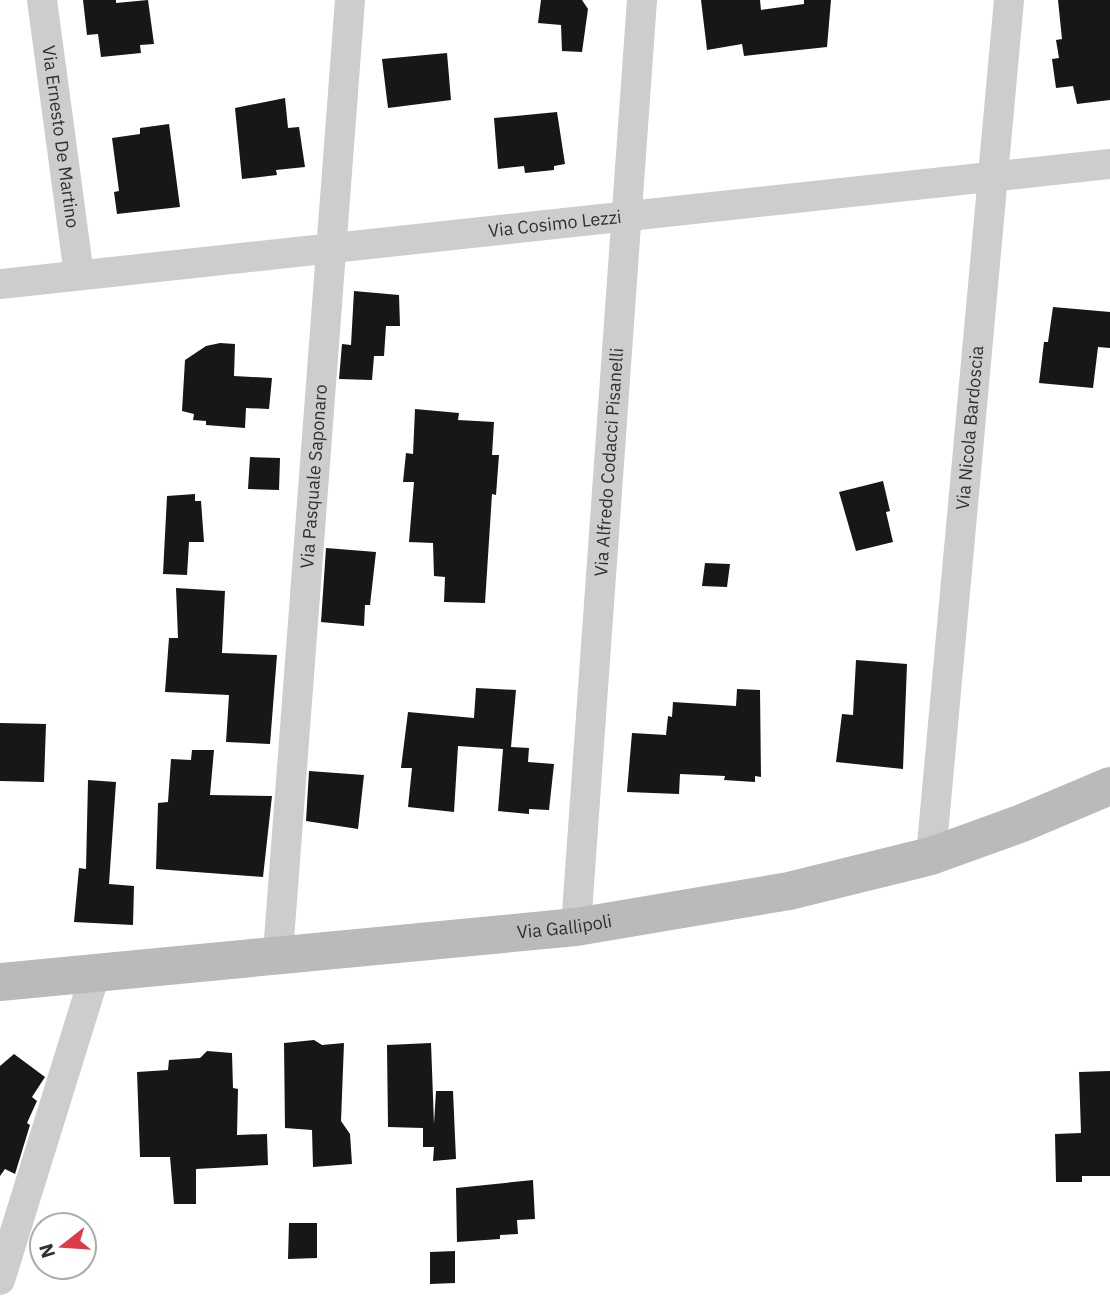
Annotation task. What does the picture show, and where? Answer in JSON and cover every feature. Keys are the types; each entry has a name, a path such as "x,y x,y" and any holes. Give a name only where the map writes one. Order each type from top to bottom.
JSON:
{"main road":[{"name":"Via Gallipoli","path":"0,982 278,953 576,927 789,891 931,856 1022,824 1110,786"}],"street":[{"name":"Via Ernesto De Martino","path":"42,0 79,275"},
{"name":"Via Pasquale Saponaro","path":"278,953 350,0"},
{"name":"Via Alfredo Codacci Pisanelli","path":"576,927 629,214 642,0"},
{"name":"Via Nicola Bardoscia","path":"931,856 1009,0"},
{"name":"Via Cosimo Lezzi","path":"0,284 1110,164"},
{"path":"0,1280 96,971"}],"building":[{"path":"83,0 116,0 116,3 148,0 154,44 140,45 141,53 101,57 98,34 87,35"},
{"path":"541,0 582,0 588,9 582,52 562,51 561,25 538,23"},
{"path":"701,0 760,0 761,10 804,4 804,0 831,0 827,47 744,56 742,44 707,50"},
{"path":"1058,0 1110,0 1110,100 1077,104 1073,86 1056,88 1052,59 1059,58 1056,40 1062,39"},
{"path":"447,53 451,100 388,108 382,59"},
{"path":"285,98 288,128 299,127 305,167 276,170 277,175 242,179 235,108"},
{"path":"557,112 565,164 554,166 554,170 525,173 524,166 498,169 494,118"},
{"path":"169,124 180,207 117,214 114,192 119,191 112,138 140,134 140,128"},
{"path":"354,291 399,295 400,326 386,326 384,356 374,356 372,380 339,379 342,344 351,345"},
{"path":"1053,307 1110,312 1110,348 1098,347 1093,388 1039,383 1044,342 1048,342"},
{"path":"235,344 234,376 272,378 269,409 246,408 245,428 206,425 206,421 193,420 194,414 182,411 185,360 206,346"},
{"path":"415,409 459,413 458,420 494,422 492,455 499,455 496,495 492,494 485,603 444,602 445,577 434,576 433,543 409,542 414,482 403,482 406,453 413,454"},
{"path":"250,457 280,458 279,490 248,489"},
{"path":"883,481 893,542 856,551 839,492"},
{"path":"195,494 195,501 201,501 204,542 189,542 187,575 163,574 167,496"},
{"path":"326,548 376,552 370,605 365,605 364,626 321,622"},
{"path":"705,563 730,564 727,587 702,586"},
{"path":"176,588 225,591 222,653 277,655 270,744 226,742 229,695 165,692 169,638 178,638"},
{"path":"856,660 907,664 903,769 836,762 842,714 853,715"},
{"path":"476,688 516,690 511,747 529,748 528,762 554,764 549,810 529,809 529,814 498,811 503,749 458,746 454,812 408,807 412,768 401,768 408,712 474,718"},
{"path":"737,689 760,690 761,777 755,776 755,782 724,780 725,776 680,774 679,794 627,792 632,733 666,735 668,716 672,717 673,702 736,706"},
{"path":"0,723 46,724 44,782 0,781"},
{"path":"192,750 214,750 210,795 272,796 263,877 156,869 158,803 168,802 171,759 191,760"},
{"path":"309,771 364,775 358,829 306,821"},
{"path":"88,780 116,782 109,884 134,886 133,925 74,922 79,868 86,869"},
{"path":"314,1040 322,1045 344,1043 341,1121 350,1134 352,1164 313,1167 312,1130 285,1128 284,1043"},
{"path":"431,1043 434,1124 436,1091 453,1091 456,1159 433,1161 434,1147 423,1147 423,1128 388,1127 387,1045"},
{"path":"207,1051 232,1053 233,1088 238,1089 237,1135 267,1134 268,1165 196,1169 196,1204 174,1204 170,1157 140,1157 137,1072 168,1070 169,1060 200,1058"},
{"path":"14,1054 45,1077 32,1097 37,1101 27,1123 30,1125 15,1174 5,1169 0,1176 0,1066"},
{"path":"1110,1071 1110,1176 1082,1176 1082,1182 1056,1182 1055,1134 1081,1133 1079,1072"},
{"path":"533,1180 535,1219 517,1220 518,1234 500,1235 500,1239 457,1242 456,1188"},
{"path":"289,1223 317,1223 317,1258 288,1259"},
{"path":"455,1251 455,1283 430,1284 430,1252"}]}
